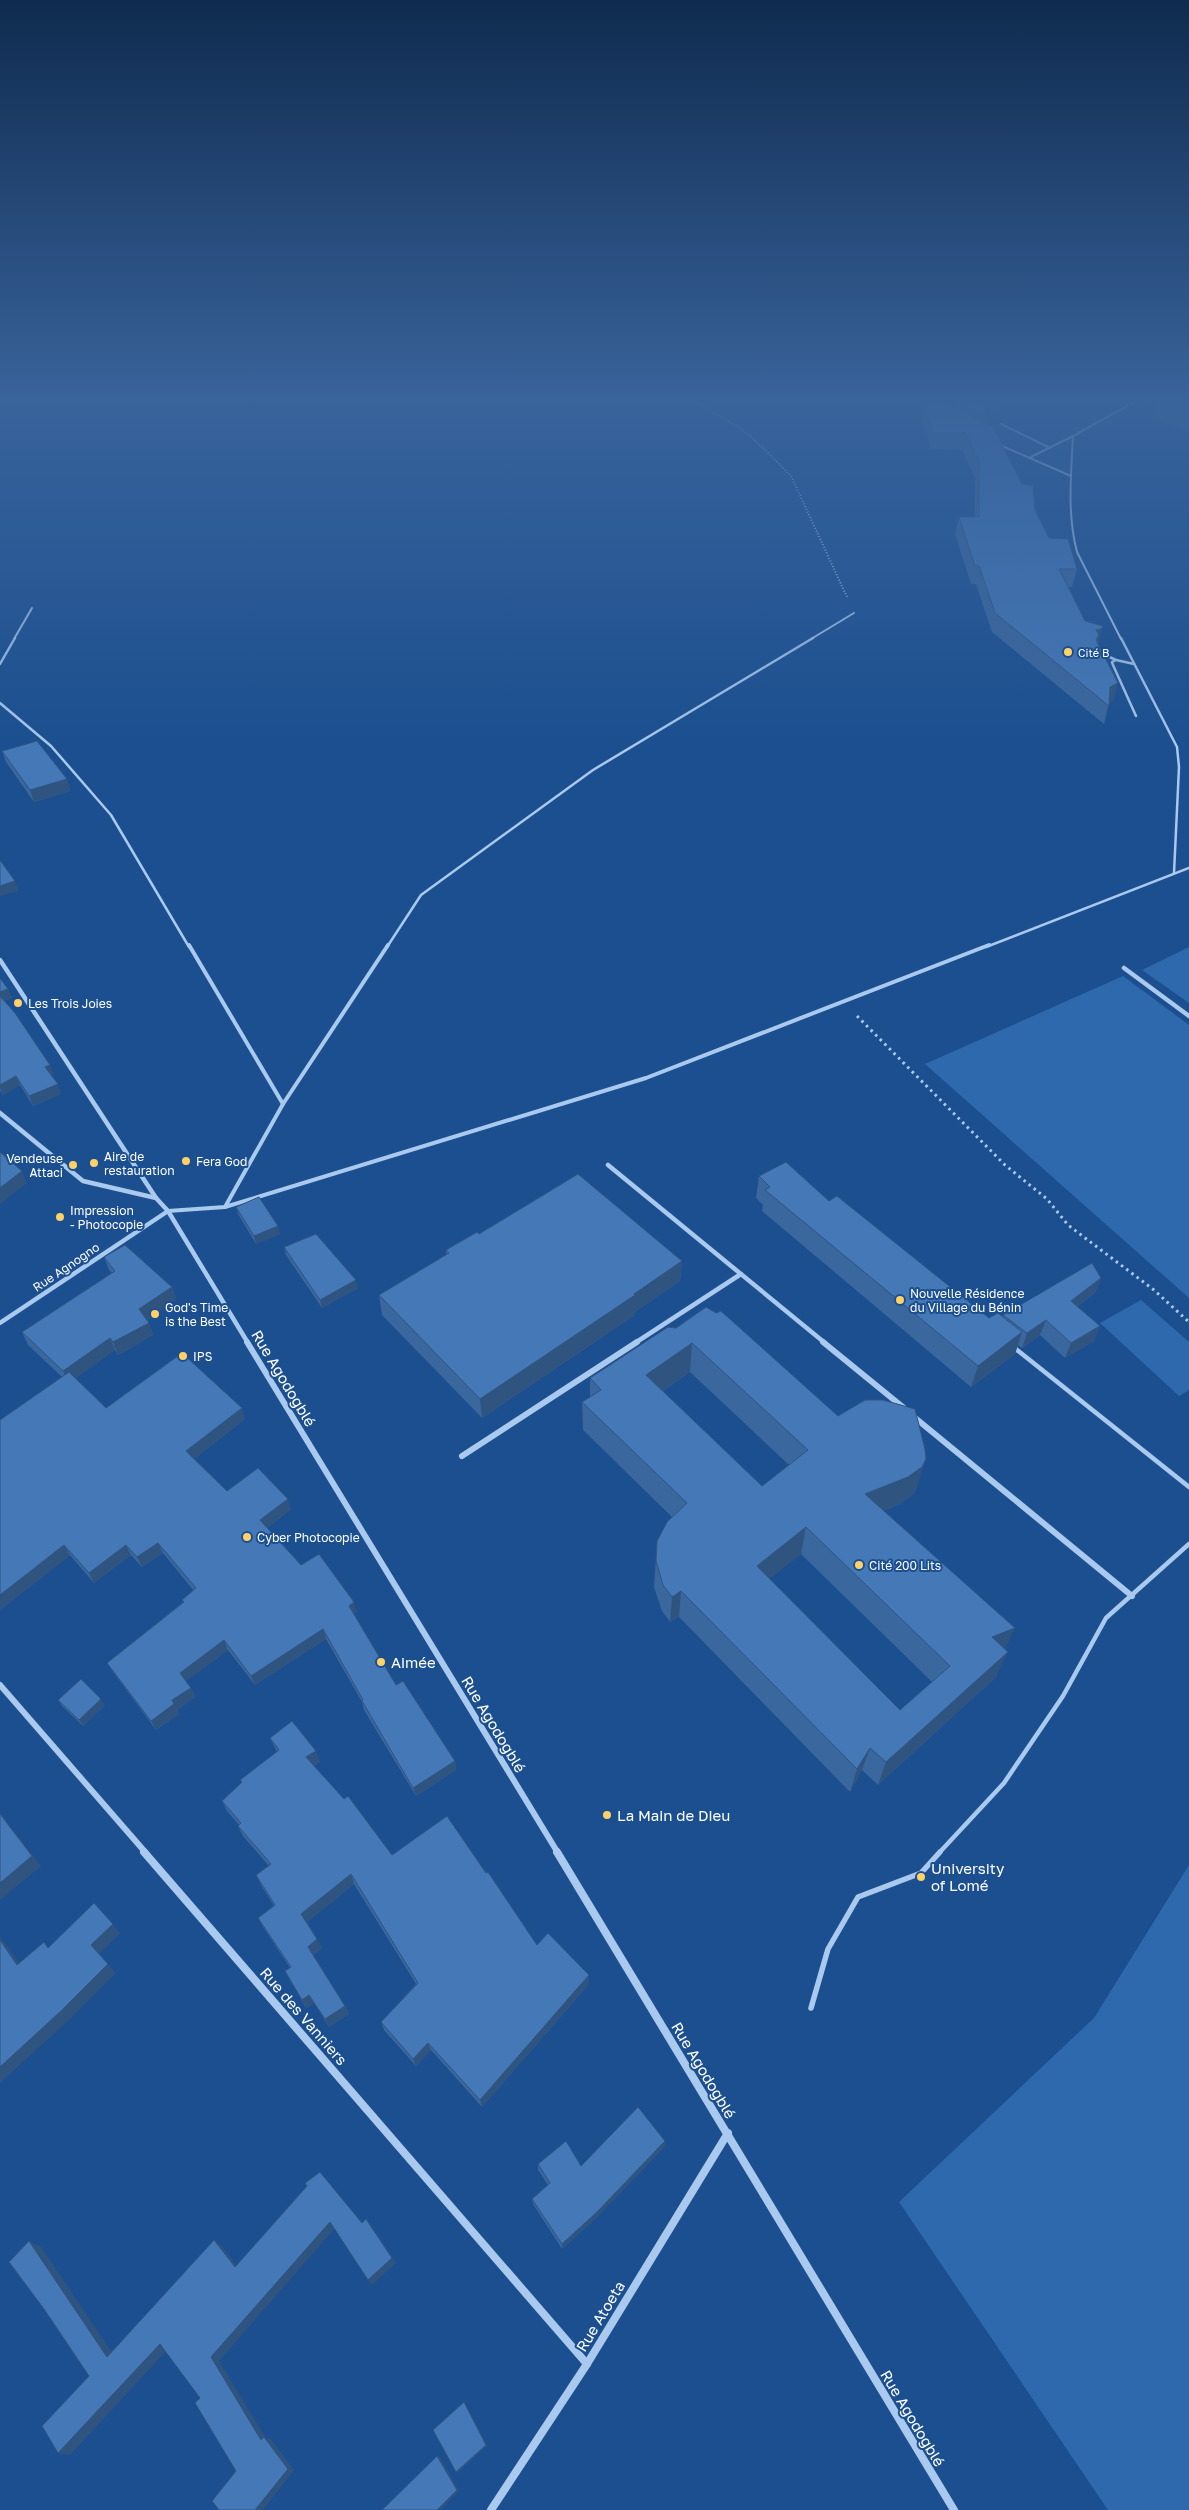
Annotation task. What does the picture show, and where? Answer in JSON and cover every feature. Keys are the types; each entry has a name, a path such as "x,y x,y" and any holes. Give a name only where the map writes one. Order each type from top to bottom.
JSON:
{"street":[{"name":"Rue Agodogblé","path":"0,960 156,1198 168,1211 728,2133 954,2510"},
{"path":"1124,968 1189,1016"},
{"path":"0,1113 83,1181 156,1198"},
{"path":"608,1165 1132,1596"},
{"name":"Rue Agnogno","path":"0,1323 168,1211"},
{"path":"462,1456 741,1274"},
{"name":"Rue des Vanniers","path":"0,1685 587,2364"},
{"name":"Rue Atoeta","path":"491,2510 587,2364 728,2133"}],"lane":[{"path":"1072,516 1073,541 1077,552 1177,747 1179,767 1174,873"},
{"path":"0,664 32,608"},
{"path":"224,1207 283,1104 421,895 593,770 854,613"},
{"path":"1097,651 1116,660 1134,664"},
{"path":"1116,660 1112,662 1113,665 1136,716"},
{"path":"0,703 51,746 111,816 283,1104"},
{"path":"168,1211 224,1207 646,1078 1189,868"},
{"path":"1009,1343 1189,1487"},
{"path":"811,2008 828,1949 858,1898 921,1873 1004,1783 1063,1696 1106,1618 1189,1544"}],"path":[{"path":"809,516 854,613"},
{"path":"842,1002 1005,1165 1047,1200 1068,1225 1154,1290 1189,1322"}],"shaded area":[{"path":"1189,947 1189,1003 1142,970"},
{"path":"1123,976 1189,1025 1189,1298 925,1064"},
{"path":"1141,1300 1189,1342 1189,1390 1179,1396 1100,1323"},
{"path":"1189,1865 1189,2510 1108,2510 899,2202 1094,2018"}],"building":[{"path":"1038,516 1049,538 1068,539 1077,569 1059,569 1085,621 1103,626 1101,629 1096,630 1099,635 1096,640 1118,683 1110,687 1109,706 995,613 979,566 975,566 959,517"},
{"path":"37,741 67,779 30,790 2,751"},
{"path":"0,860 15,881 0,886"},
{"path":"0,978 8,989 0,992"},
{"path":"0,996 15,1013 50,1065 45,1067 58,1084 29,1096 16,1076 0,1085"},
{"path":"0,1152 22,1171 0,1188"},
{"path":"786,1162 829,1201 837,1196 989,1318 998,1313 1022,1332 978,1366 765,1190 770,1187 759,1176"},
{"path":"578,1174 682,1261 635,1295 480,1399 379,1295 449,1253 446,1250 477,1232 479,1234"},
{"path":"259,1197 278,1226 254,1236 236,1207"},
{"path":"316,1234 356,1280 320,1300 284,1247"},
{"path":"125,1245 172,1287 139,1309 149,1323 113,1342 110,1338 63,1371 22,1332 115,1271 104,1257"},
{"path":"1092,1263 1101,1278 1071,1301 1100,1326 1071,1343 1046,1320 1027,1333 1003,1315"},
{"name":"Cité 200 Lits","path":"706,1307 716,1313 721,1311 838,1416 865,1400 883,1400 915,1409 925,1449 926,1459 922,1467 908,1477 865,1494 1015,1628 992,1637 1008,1652 886,1762 870,1748 857,1769 681,1591 672,1597 663,1585 656,1561 657,1541 667,1522 687,1503 582,1402 601,1390 590,1378 668,1327 676,1328","holes":["692,1343 808,1450 762,1486 646,1375","806,1527 950,1666 900,1710 757,1566"]},
{"path":"182,1353 242,1408 186,1451 227,1491 258,1468 288,1499 260,1520 301,1565 319,1554 354,1602 349,1606 396,1685 403,1681 455,1761 413,1788 362,1701 323,1629 251,1676 224,1640 180,1673 191,1688 172,1700 174,1704 151,1721 107,1663 184,1602 182,1600 196,1588 158,1543 137,1557 126,1545 89,1573 64,1545 0,1595 0,1420 69,1372 106,1408"},
{"path":"81,1679 101,1699 79,1720 58,1700"},
{"path":"292,1721 316,1751 306,1757 344,1799 348,1796 392,1855 447,1816 486,1873 488,1872 537,1945 548,1933 589,1975 480,2100 428,2043 413,2059 381,2022 418,1983 351,1874 301,1914 317,1939 308,1947 345,2006 325,2019 309,1995 302,2000 285,1971 291,1967 258,1918 275,1905 256,1875 271,1864 238,1826 241,1823 222,1801 242,1782 240,1780 279,1750 270,1738"},
{"path":"0,1814 32,1856 0,1883"},
{"path":"94,1903 113,1924 91,1945 108,1964 61,2011 0,2067 0,1940 17,1965 44,1942 48,1948"},
{"path":"638,2107 665,2141 597,2212 562,2244 532,2199 550,2183 538,2164 566,2141 581,2166"},
{"path":"320,2172 362,2223 366,2219 392,2258 368,2280 330,2222 211,2357 261,2440 264,2437 288,2469 255,2510 219,2510 212,2501 236,2471 195,2403 200,2398 160,2344 58,2453 42,2426 89,2376 44,2309 9,2262 29,2241 107,2357 214,2240 235,2267 307,2186 305,2183"},
{"path":"464,2402 486,2445 456,2472 433,2430"},
{"path":"437,2456 457,2490 437,2510 382,2510"}],"place":[{"name":"Cité B","path":"1068,652"},
{"name":"Les Trois Joies","path":"18,1003"},
{"name":"Fera God","path":"186,1161"},
{"name":"Aire de restauration","path":"94,1163"},
{"name":"Vendeuse Attaci","path":"73,1165"},
{"name":"Impression - Photocopie","path":"60,1217"},
{"name":"Nouvelle Résidence du Village du Bénin","path":"900,1300"},
{"name":"God's Time is the Best","path":"155,1314"},
{"name":"IPS","path":"183,1356"},
{"name":"Cyber Photocopie","path":"247,1537"},
{"name":"Cité 200 Lits","path":"859,1565"},
{"name":"Aimée","path":"381,1662"},
{"name":"La Main de Dieu","path":"607,1815"},
{"name":"University of Lomé","path":"921,1877"}]}
